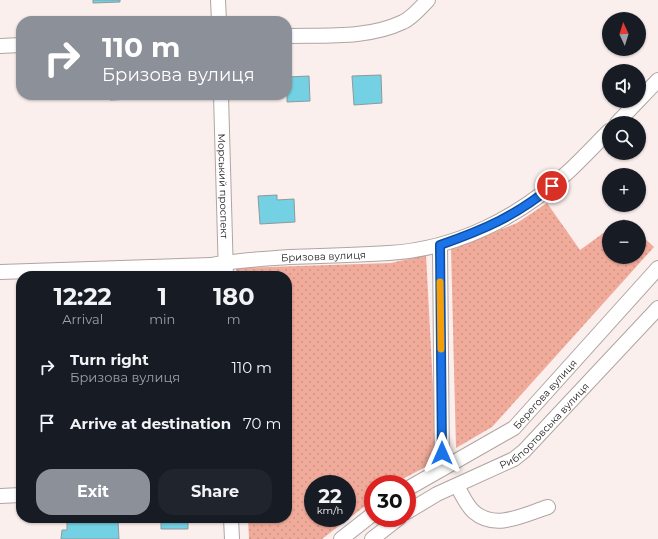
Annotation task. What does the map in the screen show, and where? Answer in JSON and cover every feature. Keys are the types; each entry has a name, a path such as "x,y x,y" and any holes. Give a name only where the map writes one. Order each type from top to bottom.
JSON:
{"street":[{"path":"218,0 219,16"},
{"path":"292,36 345,35 377,31 404,22 428,0"},
{"path":"0,46 16,45"},
{"path":"646,93 658,80"},
{"name":"Морський проспект","path":"221,100 225,269"},
{"path":"624,116 632,108"},
{"name":"Бризова вулиця","path":"30,271 211,265 225,269 244,260 392,253 440,245 494,224 520,210 568,172 602,138"},
{"path":"440,245 442,469"},
{"name":"Берегова вулиця","path":"416,484 514,428 658,268"},
{"name":"Бризова вулиця","path":"0,272 16,271"},
{"name":"Рибпортовська вулиця","path":"416,507 437,494 514,459 524,451 658,308"},
{"path":"457,486 468,505 474,512 483,518 496,521 512,520 548,507"},
{"path":"0,496 16,495"},
{"path":"342,539 364,521"},
{"path":"231,523 232,539"},
{"path":"372,539 387,527"}],"shaded area":[{"path":"547,203 580,250 602,234 602,264 639,264 492,427 456,448 451,249 517,223"},
{"path":"646,240 654,247 646,256"},
{"path":"426,255 437,461 410,475 364,475 364,507 356,513 356,475 304,475 304,527 338,527 322,539 249,539 248,523 292,523 292,271 236,271 236,268 391,263"}],"building":[{"path":"93,0 120,0 120,2 93,3"},
{"path":"381,75 382,103 354,105 352,76"},
{"path":"309,76 310,101 287,102 287,100 292,100 292,77"},
{"path":"277,195 277,200 294,199 295,222 260,224 258,196"},
{"path":"67,523 118,523 119,539 61,539 62,530 67,530"},
{"path":"161,523 188,523 188,529 161,529"}],"slow traffic":[{"path":"440,282 441,349"}],"route":[{"path":"442,453 440,245 464,237 494,224 520,210 552,186"}]}
